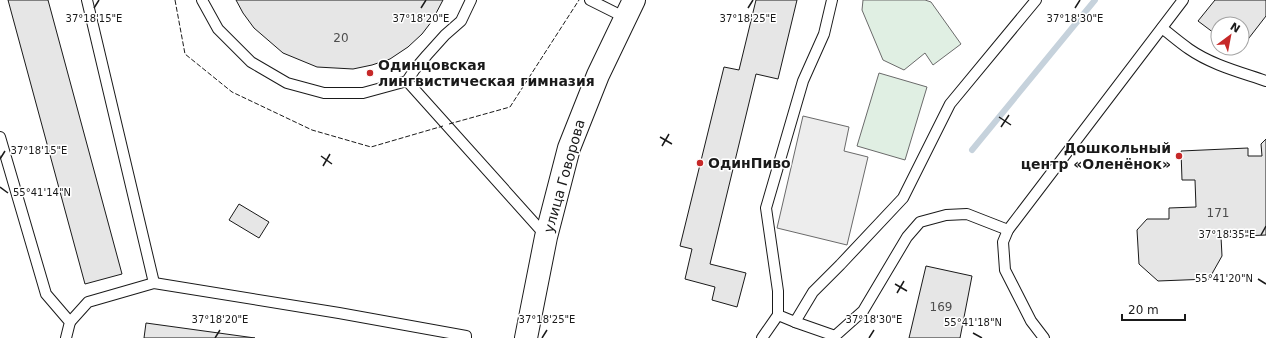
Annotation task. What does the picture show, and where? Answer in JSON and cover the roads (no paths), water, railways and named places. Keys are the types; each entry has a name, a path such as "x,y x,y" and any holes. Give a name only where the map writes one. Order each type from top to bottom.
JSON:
{"main road":[{"name":"улица Говорова","path":"526,338 546,237 569,148 580,116 630,9"}],"lane":[{"path":"87,0 154,283"},
{"path":"202,0 218,29 250,62 287,83 324,93 364,93 407,81 415,69 445,35 461,21 470,0"},
{"path":"590,0 630,9"},
{"path":"762,338 778,314 778,291 766,208 803,81 824,34 832,0"},
{"path":"795,322 813,292 903,198 950,104 1036,0"},
{"path":"1044,338 1031,321 1005,270 1003,242 1008,230 1183,0"},
{"path":"1162,28 1189,49 1204,58 1266,81"},
{"path":"407,81 546,237"},
{"path":"0,137 46,294 70,322"},
{"path":"778,314 795,322 835,336 863,311 907,237 920,222 946,215 967,214 1008,230"},
{"path":"66,338 70,322 88,302 154,283 354,316 466,336 466,338"}],"waterway":[{"path":"972,150 1095,0"}],"place":[{"name":"Одинцовская лингвистическая гимназия","path":"370,73"},
{"name":"Дошкольный центр «Оленёнок»","path":"1179,156"},
{"name":"ОдинПиво","path":"700,163"}]}
